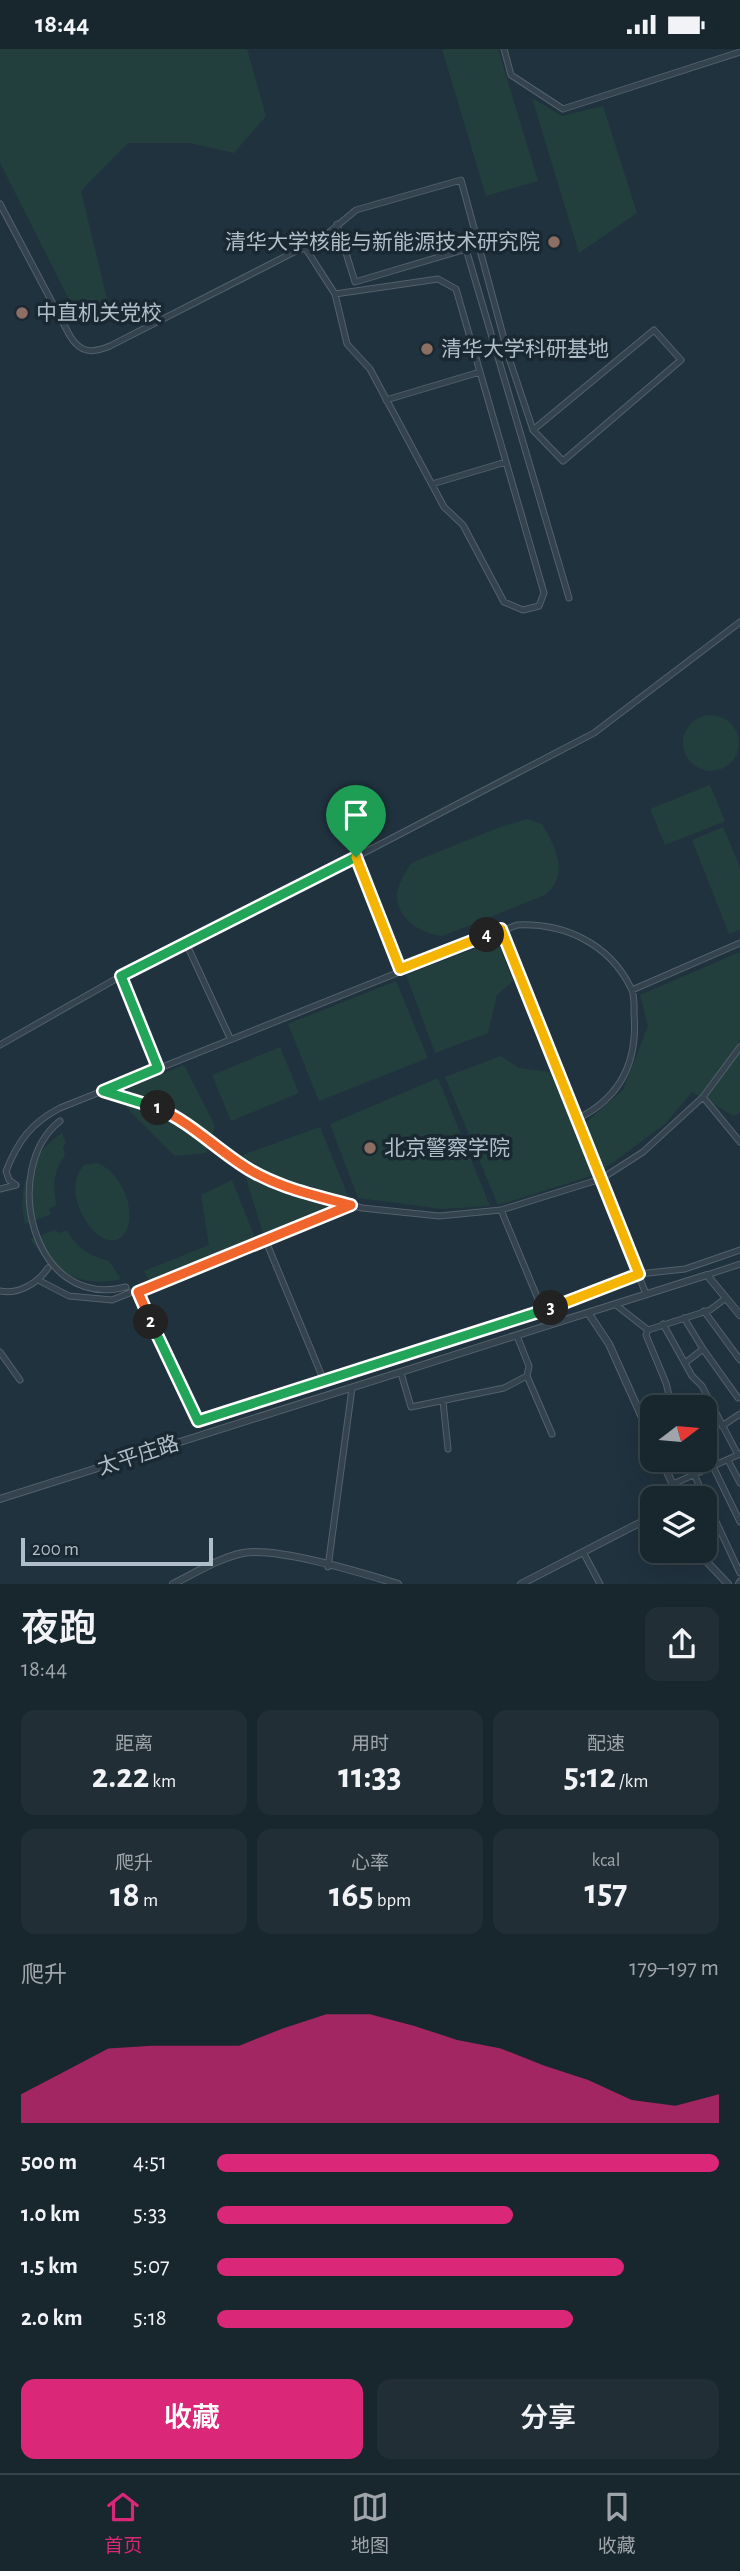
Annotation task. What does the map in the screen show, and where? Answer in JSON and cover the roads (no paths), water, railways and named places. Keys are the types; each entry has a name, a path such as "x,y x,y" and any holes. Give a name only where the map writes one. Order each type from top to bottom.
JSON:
{"street":[{"path":"504,49 511,75 563,109 740,52"},
{"path":"0,204 70,337 81,349 90,352 110,346 300,249 326,235 356,210 461,180 510,361 533,430 563,461 681,360 654,330 533,430"},
{"path":"338,223 355,282 466,249 569,598"},
{"path":"300,249 311,254 335,294 347,344 370,369 444,507 463,525 504,602 523,610 533,610 539,606 544,593 456,289 438,279 335,294"},
{"path":"386,400 480,372"},
{"path":"432,484 506,462"},
{"path":"0,1045 121,976 594,733 740,622"},
{"path":"356,857 400,969"},
{"path":"16,1185 9,1180 6,1171 18,1142 29,1128 60,1108 501,929 547,924 581,936 607,957 632,990 635,1031 631,1055 620,1084 601,1106 577,1119"},
{"path":"501,929 646,1294"},
{"path":"186,943 230,1038"},
{"path":"632,990 740,943"},
{"path":"121,976 158,1068"},
{"path":"103,1091 145,1103 181,1118 241,1165 301,1192 351,1205 439,1216 501,1210 601,1178 643,1152 703,1097 740,1047"},
{"path":"703,1097 740,1142"},
{"path":"31,1147 43,1131 60,1121"},
{"path":"16,1195 19,1175"},
{"path":"0,1189 16,1185"},
{"path":"40,1281 69,1296 112,1300 138,1292 351,1205"},
{"path":"501,1210 543,1311"},
{"path":"265,1239 324,1381"},
{"path":"138,1292 198,1421 543,1311 639,1274 685,1269 740,1250"},
{"path":"35,1252 48,1268 74,1284 104,1290 126,1287"},
{"path":"740,1264 707,1275 740,1315"},
{"path":"0,1293 16,1291 40,1281 48,1268"},
{"name":"太平庄路","path":"0,1499 707,1275"},
{"path":"648,1330 704,1311 726,1298"},
{"path":"616,1305 648,1330"},
{"path":"704,1311 740,1360"},
{"path":"589,1314 609,1344 640,1413"},
{"path":"684,1318 739,1398"},
{"path":"663,1324 706,1395"},
{"path":"648,1330 646,1335 666,1383 668,1395"},
{"path":"401,1373 411,1407 504,1388 521,1382 527,1376 529,1366 517,1336"},
{"path":"685,1363 703,1349"},
{"path":"0,1352 20,1380"},
{"path":"527,1376 552,1434"},
{"path":"328,1566 352,1388"},
{"path":"443,1401 448,1449"},
{"path":"722,1426 740,1414"},
{"path":"718,1419 739,1454 718,1465"},
{"path":"727,1460 740,1483"},
{"path":"667,1472 673,1484 702,1472"},
{"path":"694,1472 700,1486"},
{"path":"716,1472 740,1522"},
{"path":"521,1584 640,1523"},
{"path":"717,1524 740,1573"},
{"path":"583,1552 600,1584"},
{"path":"173,1584 225,1559 245,1553 281,1555 398,1584"},
{"path":"708,1563 728,1584"}],"place":[{"name":"清华大学核能与新能源技术研究院","path":"554,242"},
{"name":"中直机关党校","path":"22,313"},
{"name":"清华大学科研基地","path":"427,349"},
{"name":"北京警察学院","path":"370,1148"}]}
